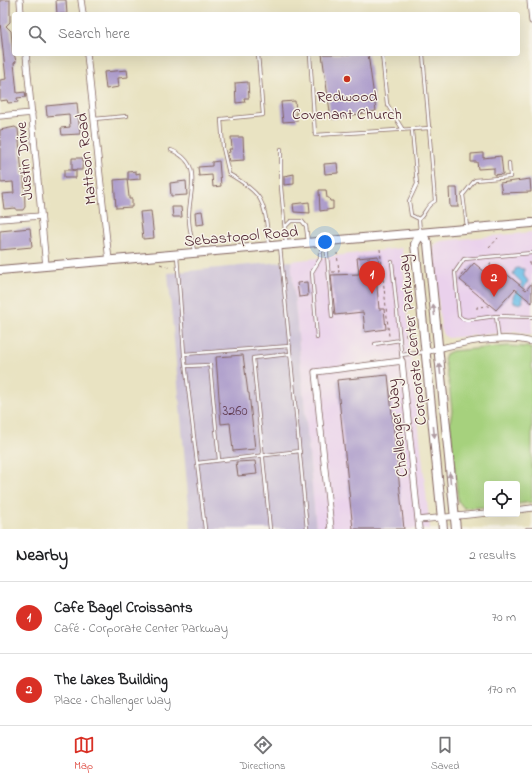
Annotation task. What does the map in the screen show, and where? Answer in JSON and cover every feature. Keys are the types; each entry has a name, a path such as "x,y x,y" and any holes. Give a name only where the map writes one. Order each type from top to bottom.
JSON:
{"street":[{"path":"20,0 22,12"},
{"path":"82,0 83,12"},
{"path":"531,1 532,21"},
{"name":"Justin Drive","path":"26,56 46,266"},
{"name":"Mattson Road","path":"87,56 109,261"},
{"path":"0,116 32,113"},
{"path":"0,219 41,216"},
{"name":"Sebastopol Road","path":"0,270 532,223"},
{"name":"Corporate Center Parkway","path":"443,529 415,244 420,233 428,243 456,529"},
{"path":"425,352 447,345 520,338 532,342"},
{"name":"Challenger Way","path":"331,529 315,372 402,361 419,529"},
{"path":"520,510 532,508"},
{"path":"418,520 484,513"}],"lane":[{"path":"258,56 262,115 221,119 223,148 230,174 251,186 264,205 269,247"},
{"path":"310,56 315,135 403,130 412,131 430,128"},
{"path":"382,56 387,104 403,130"},
{"path":"419,219 425,214 430,203 435,201 423,56"},
{"path":"93,119 127,116"},
{"path":"412,131 417,184 409,201 411,215 419,219"},
{"path":"281,149 281,187 285,227 283,245 290,354 307,529"},
{"path":"171,150 180,154 188,161 190,167 193,186 189,214 194,254"},
{"path":"467,229 463,195 475,180 510,177 509,163"},
{"path":"419,219 420,233"},
{"path":"285,227 291,221 302,221 306,226 308,243"},
{"path":"326,242 332,317"},
{"path":"317,338 312,272 320,259 320,254 326,242"},
{"path":"532,253 464,259 457,267 455,279 460,316 463,319 468,320 496,316 527,315 532,317"},
{"path":"177,255 184,354 205,529"},
{"path":"392,262 402,361"},
{"path":"496,316 499,340"},
{"path":"375,344 400,340"},
{"path":"184,354 290,346"},
{"path":"401,355 425,352"},
{"path":"270,529 253,358 290,354"},
{"path":"186,366 210,365 219,460"},
{"path":"197,463 300,451"},
{"path":"527,529 532,529"}],"path":[{"path":"489,248 498,238"},
{"path":"380,249 389,336 395,336"},
{"path":"337,253 339,272"},
{"path":"490,261 491,274"},
{"path":"529,262 529,264 532,264"},
{"path":"490,268 497,267 497,265"},
{"path":"458,276 465,270 466,271"},
{"path":"477,309 477,307 489,306"},
{"path":"405,335 412,334"}],"shaded area":[{"path":"532,232 532,335 514,332 448,338 443,335 441,329 433,251 435,244 441,241"},
{"path":"402,248 410,347 430,529 316,529 291,261"},
{"path":"291,261 316,529 191,529 168,273"}],"green space":[{"path":"508,346 527,347 532,349 532,502 520,504 520,481 484,481 484,507 464,508 458,501 450,422 452,411 449,383 444,359 446,354 452,351"}],"water":[{"path":"516,268 524,269 524,276 528,281 523,291 523,302 520,304 513,302 513,296 522,283 513,274"}],"building":[{"path":"0,0 10,0 10,22 6,26 11,31 12,56 14,56 16,62 14,63 17,93 25,92 26,97 17,98 18,102 8,103 7,100 0,101 0,80 6,79 0,23"},
{"path":"56,0 66,0 67,12 57,12"},
{"path":"322,56 368,56 376,111 331,119"},
{"path":"127,70 128,77 118,78 119,87 106,89 104,72"},
{"path":"248,82 249,98 244,98 245,102 236,103 235,83"},
{"path":"295,101 297,121 283,122 281,102"},
{"path":"77,103 80,134 62,135 61,128 70,127 69,114 47,116 46,106"},
{"path":"15,127 18,129 22,175 24,175 25,207 23,210 16,210 16,208 4,209 2,194 14,193 13,182 1,183 0,130"},
{"path":"231,137 243,137 244,160 229,161 227,153 230,152 229,149 232,149"},
{"path":"483,153 483,158 501,156 503,174 494,175 494,168 478,169 477,162 471,162 471,154"},
{"path":"72,158 83,158 82,170 72,170"},
{"path":"219,161 221,186 213,187 212,175 199,176 198,167 212,166 212,162"},
{"path":"337,163 338,173 325,174 324,164"},
{"path":"64,170 76,170 76,178 64,178"},
{"path":"136,171 136,174 140,173 140,179 128,180 128,172"},
{"path":"294,174 294,184 284,185 284,176"},
{"path":"127,179 129,199 132,199 132,207 116,208 114,180"},
{"path":"530,179 531,192 502,193 500,183"},
{"path":"186,181 187,195 171,196 170,183"},
{"path":"449,188 457,188 458,207 450,207"},
{"path":"319,190 326,190 327,198 329,198 330,201 333,201 333,209 320,211"},
{"path":"309,202 310,213 294,212 293,204"},
{"path":"172,207 181,207 182,217 173,217"},
{"path":"151,211 154,238 143,239 140,212"},
{"path":"202,211 204,224 196,225 195,212"},
{"path":"30,228 32,247 0,250 0,231"},
{"path":"378,256 380,276 376,276 379,309 384,309 386,329 365,332 363,312 335,315 331,275 359,274 357,258"},
{"path":"474,263 491,277 499,268 526,290 532,283 532,303 515,289 496,310 460,280"},
{"path":"307,282 308,296 299,297 297,283"},
{"path":"243,355 255,449 233,451 230,423 221,424 216,357"},
{"path":"388,375 404,529 353,529 337,380"},
{"path":"255,461 257,474 238,476 236,462"}],"place":[{"name":"Redwood Covenant Church","path":"347,79"},
{"name":"Cafe Bagel Croissants","path":"372,294"},
{"name":"The Lakes Building","path":"494,297"}]}
